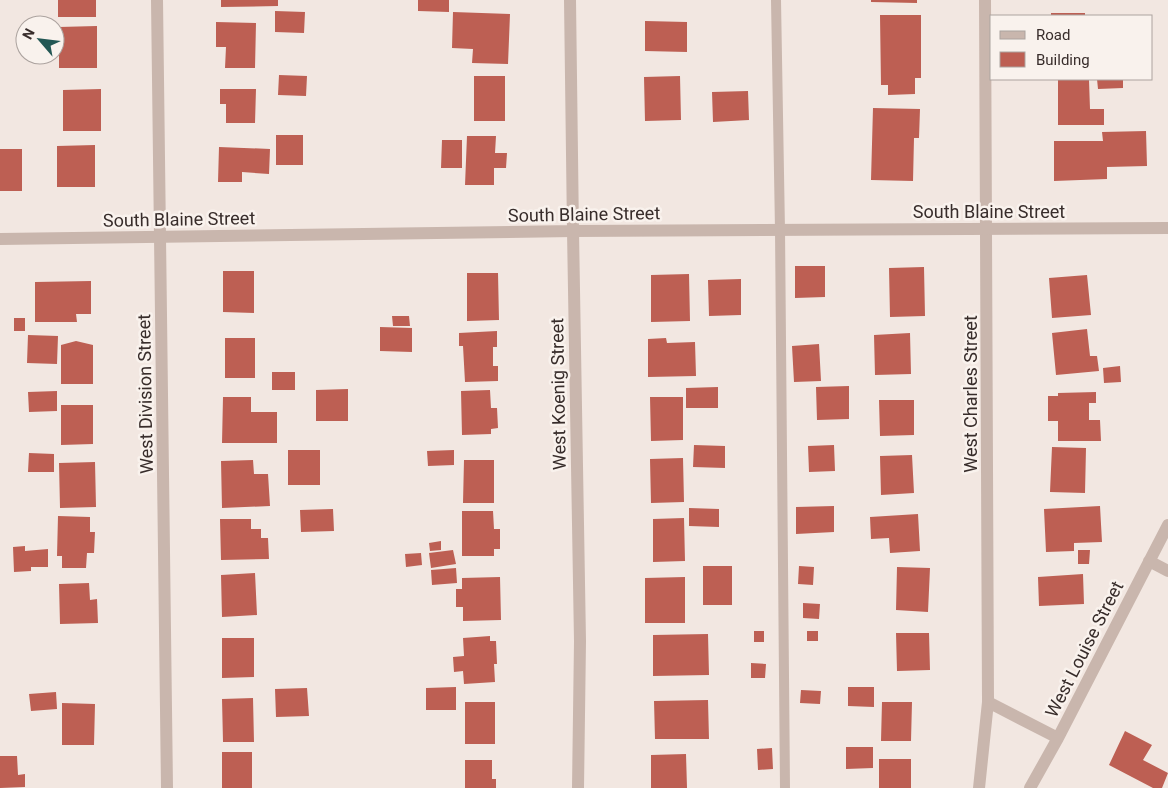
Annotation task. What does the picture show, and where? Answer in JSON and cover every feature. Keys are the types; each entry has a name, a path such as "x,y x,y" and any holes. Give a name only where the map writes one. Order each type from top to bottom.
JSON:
{"street":[{"name":"West Division Street","path":"157,0 167,788"},
{"name":"West Koenig Street","path":"570,0 580,641 578,788"},
{"name":"West Charles Street","path":"979,788 988,702 986,0"},
{"name":"South Blaine Street","path":"0,239 573,231 1168,228"},
{"name":"West Louise Street","path":"1030,788 1058,738 1168,525"},
{"path":"1149,561 1168,571"},
{"path":"988,702 1058,738"}],"lane":[{"path":"776,0 785,788"}],"building":[{"path":"58,0 96,0 96,17 65,17 65,15 58,15"},
{"path":"221,0 278,0 278,6 221,7"},
{"path":"418,0 449,0 449,12 418,11"},
{"path":"871,0 917,0 917,3 871,2"},
{"path":"275,11 305,12 304,33 275,32"},
{"path":"453,12 510,14 508,64 472,63 473,49 452,48"},
{"path":"1051,13 1085,13 1085,15 1051,15"},
{"path":"880,15 921,15 921,78 915,78 915,94 888,95 888,85 881,85"},
{"path":"645,21 687,22 687,52 645,51"},
{"path":"216,22 256,23 255,68 225,68 226,47 216,47"},
{"path":"97,26 97,68 59,68 59,65 65,65 65,27"},
{"path":"279,75 307,76 306,96 278,95"},
{"path":"474,76 505,76 505,121 474,121"},
{"path":"680,76 681,120 645,121 644,77"},
{"path":"1058,80 1089,80 1090,109 1104,109 1104,125 1058,125"},
{"path":"1097,80 1123,80 1123,88 1098,89"},
{"path":"101,89 101,131 63,131 63,90"},
{"path":"220,89 256,89 255,123 226,123 226,104 220,104"},
{"path":"748,91 749,120 713,122 712,92"},
{"path":"873,108 920,109 919,138 914,138 913,181 871,180"},
{"path":"1146,131 1147,166 1107,167 1107,179 1054,181 1054,141 1103,141 1102,132"},
{"path":"276,135 303,135 303,165 276,165"},
{"path":"467,136 496,136 495,153 507,153 506,168 494,168 494,185 465,185"},
{"path":"442,140 462,140 462,168 441,168"},
{"path":"95,145 95,187 57,187 57,146"},
{"path":"219,147 270,149 269,174 242,172 242,182 218,182"},
{"path":"0,149 22,149 22,191 0,191"},
{"path":"795,266 825,266 825,297 795,298"},
{"path":"924,267 925,316 890,317 889,268"},
{"path":"223,271 254,271 254,313 223,312"},
{"path":"467,273 498,273 499,320 467,321"},
{"path":"689,274 690,321 651,322 651,275"},
{"path":"1087,275 1091,315 1052,318 1049,278"},
{"path":"741,279 741,315 709,316 708,280"},
{"path":"91,281 91,314 76,314 77,322 35,322 35,282"},
{"path":"392,316 409,316 410,326 393,326"},
{"path":"14,318 25,318 25,331 14,331"},
{"path":"380,327 412,328 412,352 380,351"},
{"path":"1087,329 1090,356 1097,356 1099,371 1056,375 1052,333"},
{"path":"497,331 497,347 493,347 493,366 498,366 498,381 465,382 463,346 459,346 459,333"},
{"path":"910,333 911,374 875,375 874,335"},
{"path":"28,335 58,336 57,364 27,363"},
{"path":"225,338 255,338 255,378 225,378"},
{"path":"666,338 667,343 695,342 696,376 648,377 648,339"},
{"path":"76,341 93,345 93,384 61,384 61,345"},
{"path":"819,344 821,381 794,382 792,346"},
{"path":"1120,366 1121,382 1104,383 1103,368"},
{"path":"272,372 295,372 295,390 272,390"},
{"path":"849,386 849,419 817,420 816,387"},
{"path":"718,387 718,408 686,408 686,388"},
{"path":"348,389 348,421 316,421 316,390"},
{"path":"490,390 491,408 497,408 498,428 491,429 491,434 462,435 461,391"},
{"path":"57,391 57,411 29,412 28,392"},
{"path":"1096,392 1096,403 1089,403 1089,420 1100,420 1101,441 1058,441 1058,421 1048,421 1048,396 1058,396 1058,393"},
{"path":"223,397 251,397 251,412 277,412 277,443 222,443"},
{"path":"650,397 683,397 683,440 651,441"},
{"path":"879,400 914,400 914,435 880,436"},
{"path":"61,405 93,405 93,444 61,445"},
{"path":"694,445 725,446 725,468 693,467"},
{"path":"834,445 835,471 809,472 808,446"},
{"path":"1052,447 1086,448 1085,493 1050,492"},
{"path":"288,450 320,450 320,485 288,485"},
{"path":"454,450 454,465 428,466 427,451"},
{"path":"29,453 54,454 54,472 28,472"},
{"path":"912,455 914,493 881,495 880,456"},
{"path":"683,458 684,502 651,503 650,459"},
{"path":"253,460 254,474 268,474 270,506 222,508 221,461"},
{"path":"464,460 494,460 494,503 463,503"},
{"path":"95,462 96,507 60,508 59,463"},
{"path":"834,506 834,532 796,534 796,507"},
{"path":"1100,506 1102,542 1074,543 1074,551 1046,552 1044,509"},
{"path":"689,508 719,509 719,527 689,526"},
{"path":"333,509 334,531 301,532 300,510"},
{"path":"462,511 493,511 494,529 500,529 500,549 494,549 494,556 462,556"},
{"path":"918,514 920,551 890,553 889,538 871,539 870,517"},
{"path":"58,516 90,517 90,532 95,532 94,553 87,553 86,568 62,568 62,556 57,556"},
{"path":"684,518 685,561 653,562 653,519"},
{"path":"220,519 251,519 251,529 261,529 261,538 268,538 269,559 221,560"},
{"path":"441,541 441,550 430,551 429,543"},
{"path":"25,546 25,551 48,549 48,567 31,567 31,571 14,572 13,547"},
{"path":"453,550 456,564 431,568 429,553"},
{"path":"1078,550 1090,550 1089,564 1078,564"},
{"path":"421,553 422,565 406,567 405,554"},
{"path":"703,566 732,566 732,605 703,605"},
{"path":"799,566 814,567 813,585 798,584"},
{"path":"897,567 930,568 928,612 896,610"},
{"path":"456,568 457,583 432,585 431,570"},
{"path":"255,573 257,615 222,617 221,575"},
{"path":"1083,574 1084,604 1039,606 1038,577"},
{"path":"500,577 501,620 463,621 463,607 456,607 456,589 462,589 462,578"},
{"path":"685,577 685,623 645,623 645,578"},
{"path":"89,583 90,600 97,599 98,623 60,624 59,584"},
{"path":"803,603 820,604 819,619 803,618"},
{"path":"754,631 764,631 764,642 754,642"},
{"path":"807,631 818,631 818,641 807,641"},
{"path":"896,633 929,633 930,670 897,671"},
{"path":"708,634 709,675 653,676 653,635"},
{"path":"490,636 490,641 496,641 497,664 494,664 495,682 464,684 463,671 454,672 453,657 464,656 463,638"},
{"path":"222,638 254,638 254,677 222,678"},
{"path":"751,663 766,664 765,678 751,678"},
{"path":"456,687 456,710 426,710 426,688"},
{"path":"848,687 874,687 874,707 848,706"},
{"path":"307,688 309,716 276,717 275,689"},
{"path":"801,690 821,691 820,704 800,703"},
{"path":"56,692 57,709 31,711 29,694"},
{"path":"253,698 254,742 223,742 222,699"},
{"path":"708,700 709,739 655,739 654,701"},
{"path":"465,702 495,702 495,744 465,744"},
{"path":"882,702 912,702 911,741 881,741"},
{"path":"62,703 95,704 94,745 62,745"},
{"path":"1125,731 1152,745 1143,760 1168,773 1162,788 1153,788 1109,765"},
{"path":"846,747 873,747 873,768 846,769"},
{"path":"772,748 773,769 758,770 757,749"},
{"path":"222,752 252,752 252,788 222,788"},
{"path":"686,754 687,788 651,788 651,755"},
{"path":"0,756 17,756 18,775 25,774 25,787 0,788"},
{"path":"879,759 911,759 911,788 879,788"},
{"path":"465,760 492,760 492,779 496,779 496,788 465,788"}]}
